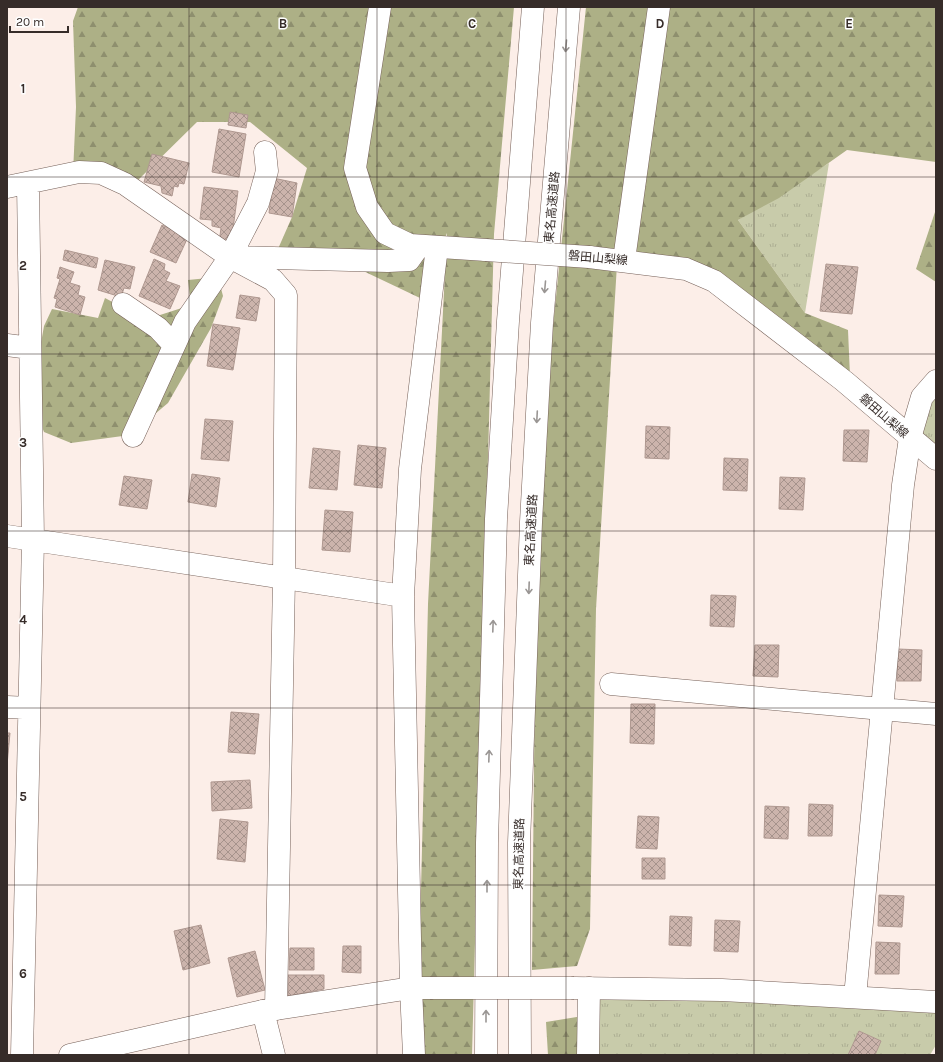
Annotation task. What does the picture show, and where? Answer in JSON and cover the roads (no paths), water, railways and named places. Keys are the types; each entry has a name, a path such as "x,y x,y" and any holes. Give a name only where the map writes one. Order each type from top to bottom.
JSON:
{"main road":[{"name":"磐田山梨線","path":"380,7 355,168 367,207 385,233 410,245 624,260 686,269 714,281 844,381 936,459"},
{"path":"486,1055 487,843 496,519 508,321 533,7"},
{"name":"東名高速道路","path":"520,1055 519,843 531,522 542,323 569,7"},
{"path":"624,260 659,7"},
{"path":"133,436 184,322 230,257 258,203 267,171 265,152"},
{"path":"7,187 79,172 101,173 125,184 230,257 273,280 286,295 284,578 270,1010 274,1055"},
{"path":"22,1055 33,540 28,183"},
{"path":"230,257 409,260 428,247"},
{"path":"414,1055 420,988 403,596 410,469 428,247"},
{"path":"122,304 158,328 173,344"},
{"path":"7,346 30,348"},
{"path":"855,997 903,485 910,438 922,397 936,381"},
{"path":"7,536 403,596"},
{"path":"611,684 936,714"},
{"path":"7,708 29,708"},
{"path":"70,1055 120,1050 270,1010 420,988 722,990 936,1002"},
{"path":"582,988 588,1055"}]}
